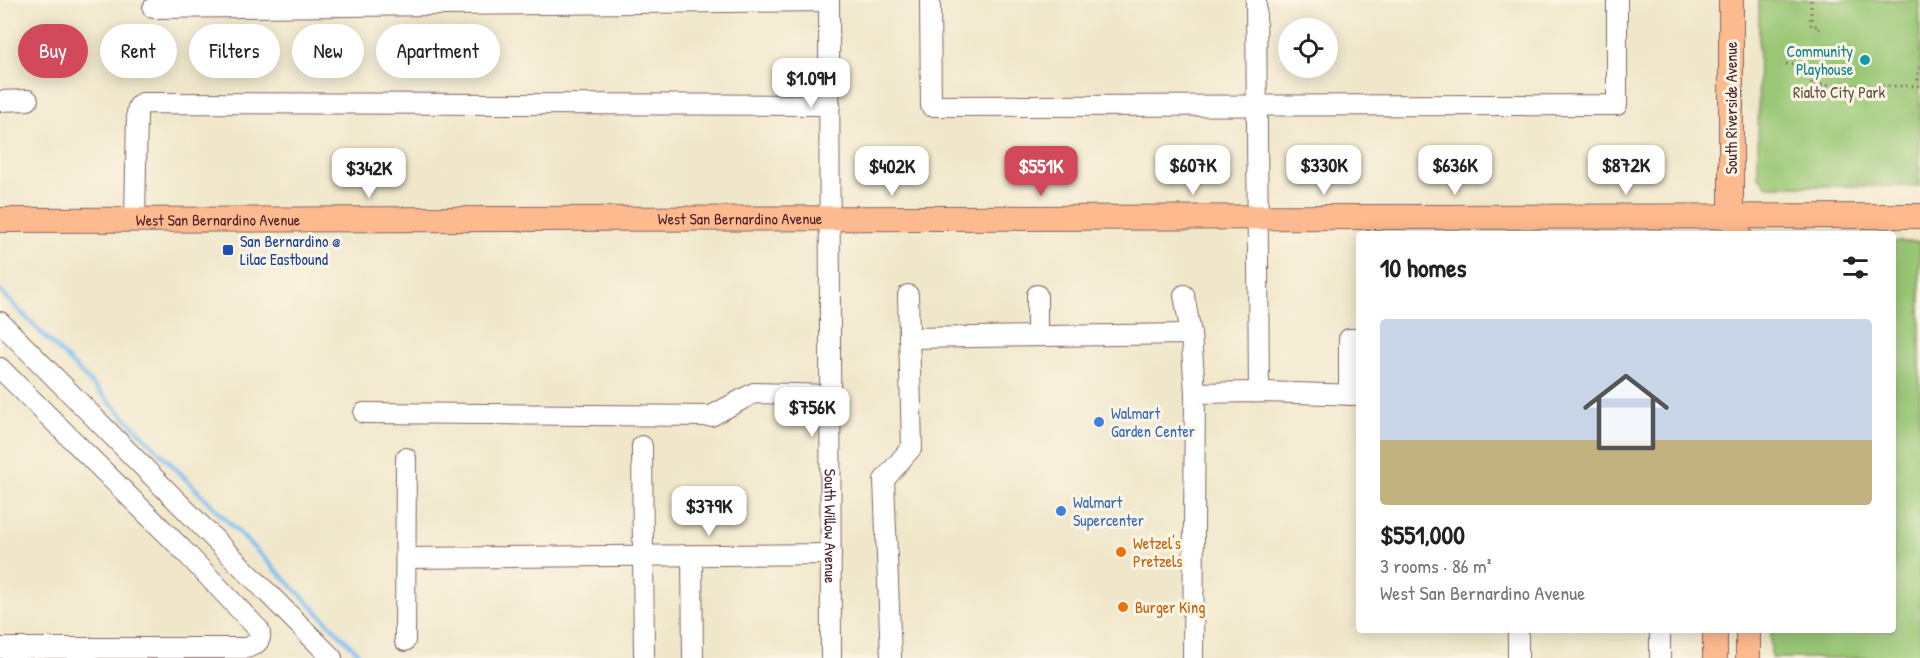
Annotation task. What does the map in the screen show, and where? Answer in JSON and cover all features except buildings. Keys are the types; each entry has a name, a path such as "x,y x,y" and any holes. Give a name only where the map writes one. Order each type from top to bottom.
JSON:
{"main road":[{"name":"South Riverside Avenue","path":"1731,0 1731,228"},
{"name":"West San Bernardino Avenue","path":"0,220 1258,217 1520,225 1731,228 1920,216"},
{"path":"1715,658 1716,633"},
{"path":"1748,633 1748,658"}],"street":[{"path":"153,8 829,0"},
{"name":"South Willow Avenue","path":"829,0 831,658"},
{"path":"930,0 931,106 1617,105 1617,0"},
{"path":"1256,0 1255,106 1259,392"},
{"path":"0,101 28,100"},
{"path":"135,220 137,113 138,106 142,103 830,105"},
{"path":"891,658 884,480 912,447 908,295"},
{"path":"1037,295 1037,336"},
{"path":"1184,295 1191,334 1195,393 1193,658"},
{"path":"0,322 332,658"},
{"path":"909,338 1191,334"},
{"path":"1195,393 1259,392 1354,395 1348,339 1356,339"},
{"path":"0,368 193,561 252,622 260,634 259,641 255,645 245,648 0,648"},
{"path":"364,413 711,416 754,393 830,395"},
{"path":"642,446 644,654"},
{"path":"405,641 406,458"},
{"path":"407,558 831,554"},
{"path":"692,556 693,658"},
{"path":"1518,633 1518,658"},
{"path":"1660,633 1660,658"}],"path":[{"path":"1811,0 1811,26 1819,26 1819,32"},
{"path":"1786,64 1806,64"},
{"path":"1811,70 1812,85 1866,86 1866,91 1882,91 1881,86 1918,86 1920,67"}],"green space":[{"name":"Rialto City Park","path":"1759,0 1920,0 1920,186 1767,186 1758,176"},
{"path":"1896,242 1920,242 1920,658 1771,658 1771,633 1896,633"}],"waterway":[{"path":"0,291 363,658"}],"place":[{"name":"Community Playhouse","path":"1865,60"},
{"name":"San Bernardino @ Lilac Eastbound","path":"228,250"},
{"name":"Walmart Garden Center","path":"1099,422"},
{"name":"Walmart Supercenter","path":"1061,511"},
{"name":"Wetzel's Pretzels","path":"1121,552"},
{"name":"Burger King","path":"1123,607"}]}
